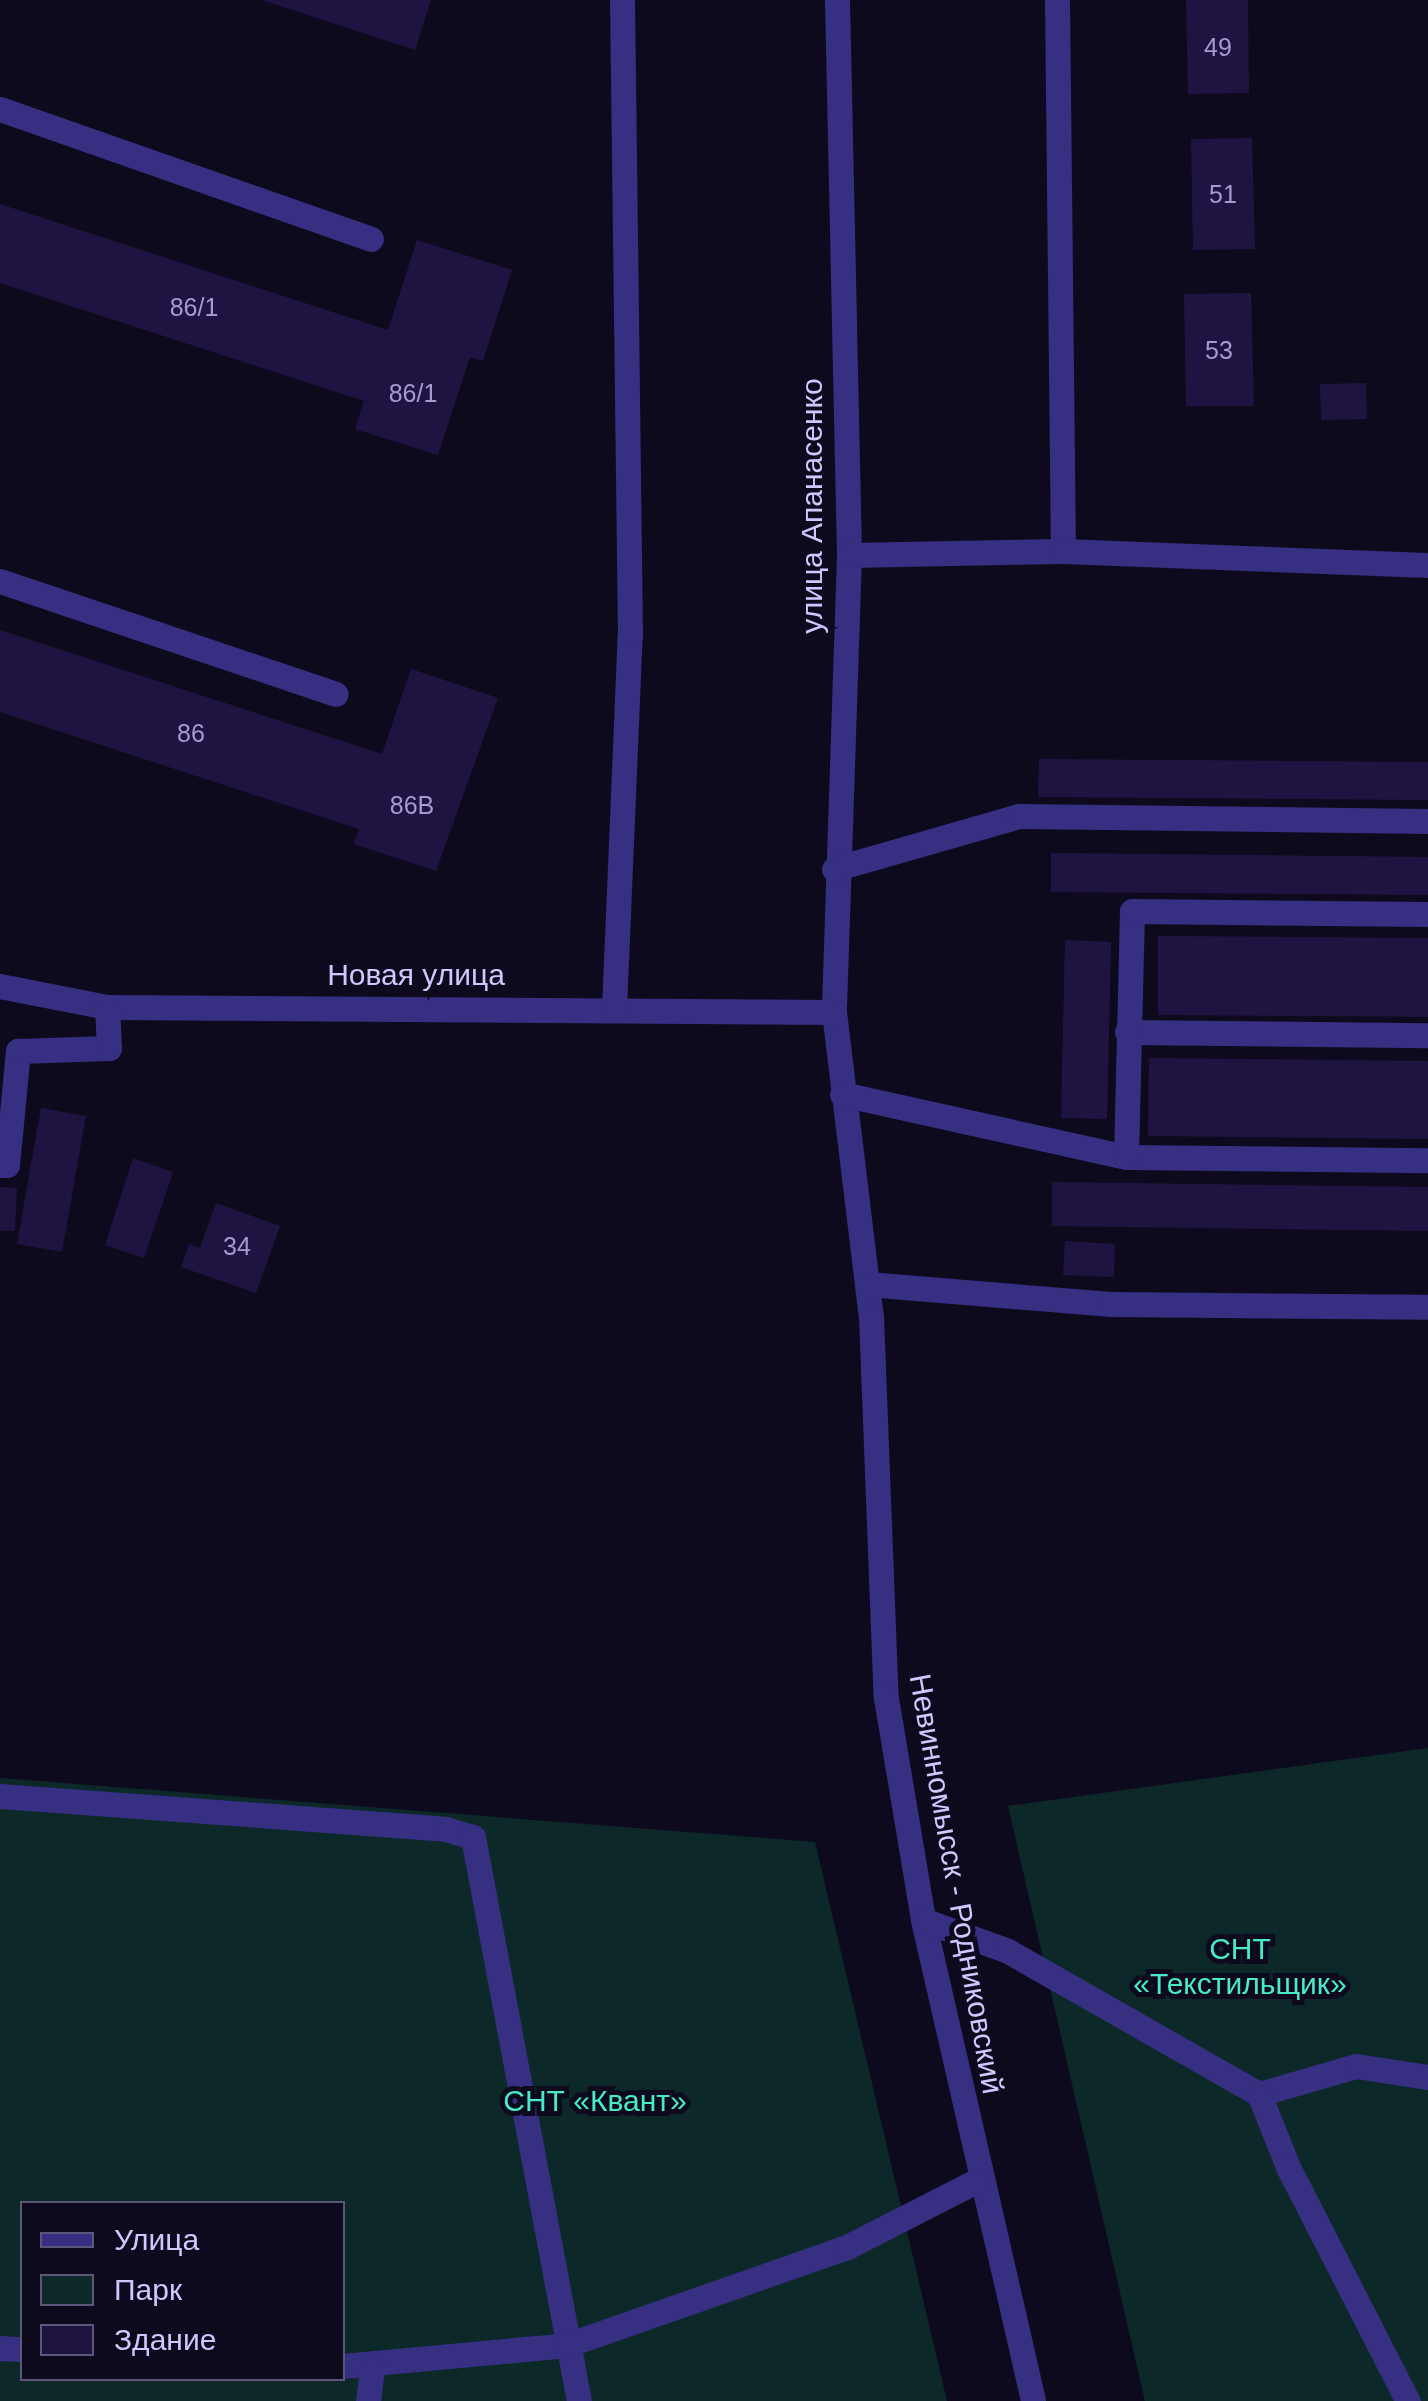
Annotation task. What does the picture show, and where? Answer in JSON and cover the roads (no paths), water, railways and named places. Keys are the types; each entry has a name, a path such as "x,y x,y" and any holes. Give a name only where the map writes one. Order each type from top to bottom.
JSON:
{"street":[{"path":"614,1008 630,635 622,0"},
{"name":"улица Апанасенко","path":"834,1012 834,869 849,555 837,0"},
{"path":"1057,0 1063,552"},
{"path":"0,109 371,239"},
{"path":"849,555 1063,552 1428,565"},
{"path":"0,582 335,694"},
{"path":"834,869 1019,816 1428,821"},
{"path":"1126,1157 1132,911 1428,914"},
{"name":"Новая улица","path":"0,986 107,1007 834,1012"},
{"path":"0,1165 7,1166 18,1052 109,1048 107,1007"},
{"name":"Невинномысск - Родниковский","path":"834,1012 870,1316 886,1698 923,1920 978,2180 1033,2401"},
{"path":"1127,1032 1428,1035"},
{"path":"842,1094 1126,1157 1428,1160"},
{"path":"867,1284 1111,1304 1428,1307"},
{"path":"0,1796 444,1828 473,1837 579,2401"},
{"path":"923,1920 1008,1951 1259,2094 1288,2167 1408,2401"},
{"path":"1259,2094 1356,2066 1428,2077"},
{"path":"345,2366 372,2368 567,2345 848,2247 978,2180"},
{"path":"368,2401 372,2368"}],"park label":[{"name":"СНТ «Текстильщик»","path":"1240,1966"},
{"name":"СНТ «Квант»","path":"595,2101"}]}
